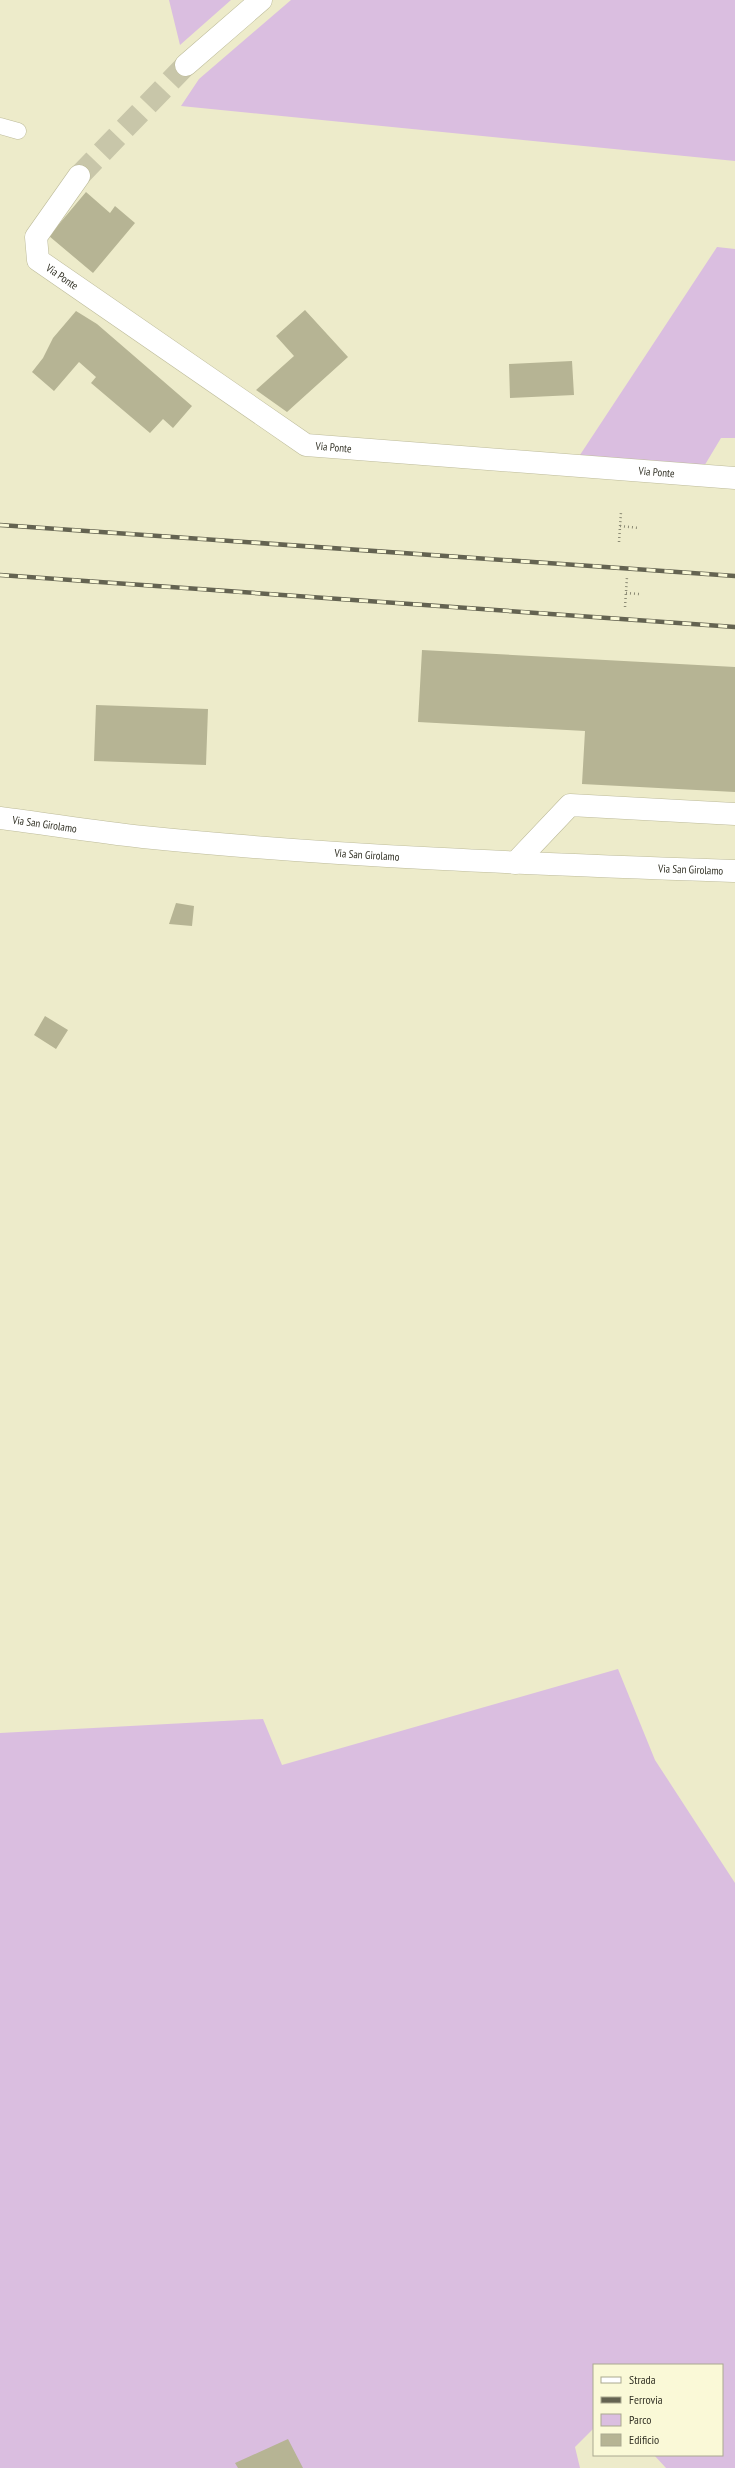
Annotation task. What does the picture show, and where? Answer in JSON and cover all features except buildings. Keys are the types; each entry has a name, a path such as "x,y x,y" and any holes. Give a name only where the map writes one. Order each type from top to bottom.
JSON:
{"street":[{"path":"186,65 261,0"},
{"name":"Via Ponte","path":"80,176 36,237 38,260 306,445 735,478"},
{"path":"515,863 570,805 735,814"},
{"name":"Via San Girolamo","path":"0,818 172,840 310,851 515,863 735,871"}],"lane":[{"path":"0,126 18,132"}],"path":[{"path":"619,542 621,512"},
{"path":"620,526 639,528"},
{"path":"625,607 627,577"},
{"path":"626,593 640,594"}],"green space":[{"path":"169,0 231,0 180,45"},
{"path":"291,0 735,0 735,161 181,106 199,79"},
{"path":"717,247 735,249 735,438 721,438 703,468 576,461"},
{"path":"618,1669 655,1760 735,1883 735,2468 666,2468 655,2456 723,2456 723,2364 593,2364 593,2429 575,2447 580,2468 0,2468 0,1733 263,1719 282,1765"}],"tunnel":[{"path":"79,176 186,65"}],"railway":[{"path":"0,525 735,576"},
{"path":"0,575 735,627"}]}
